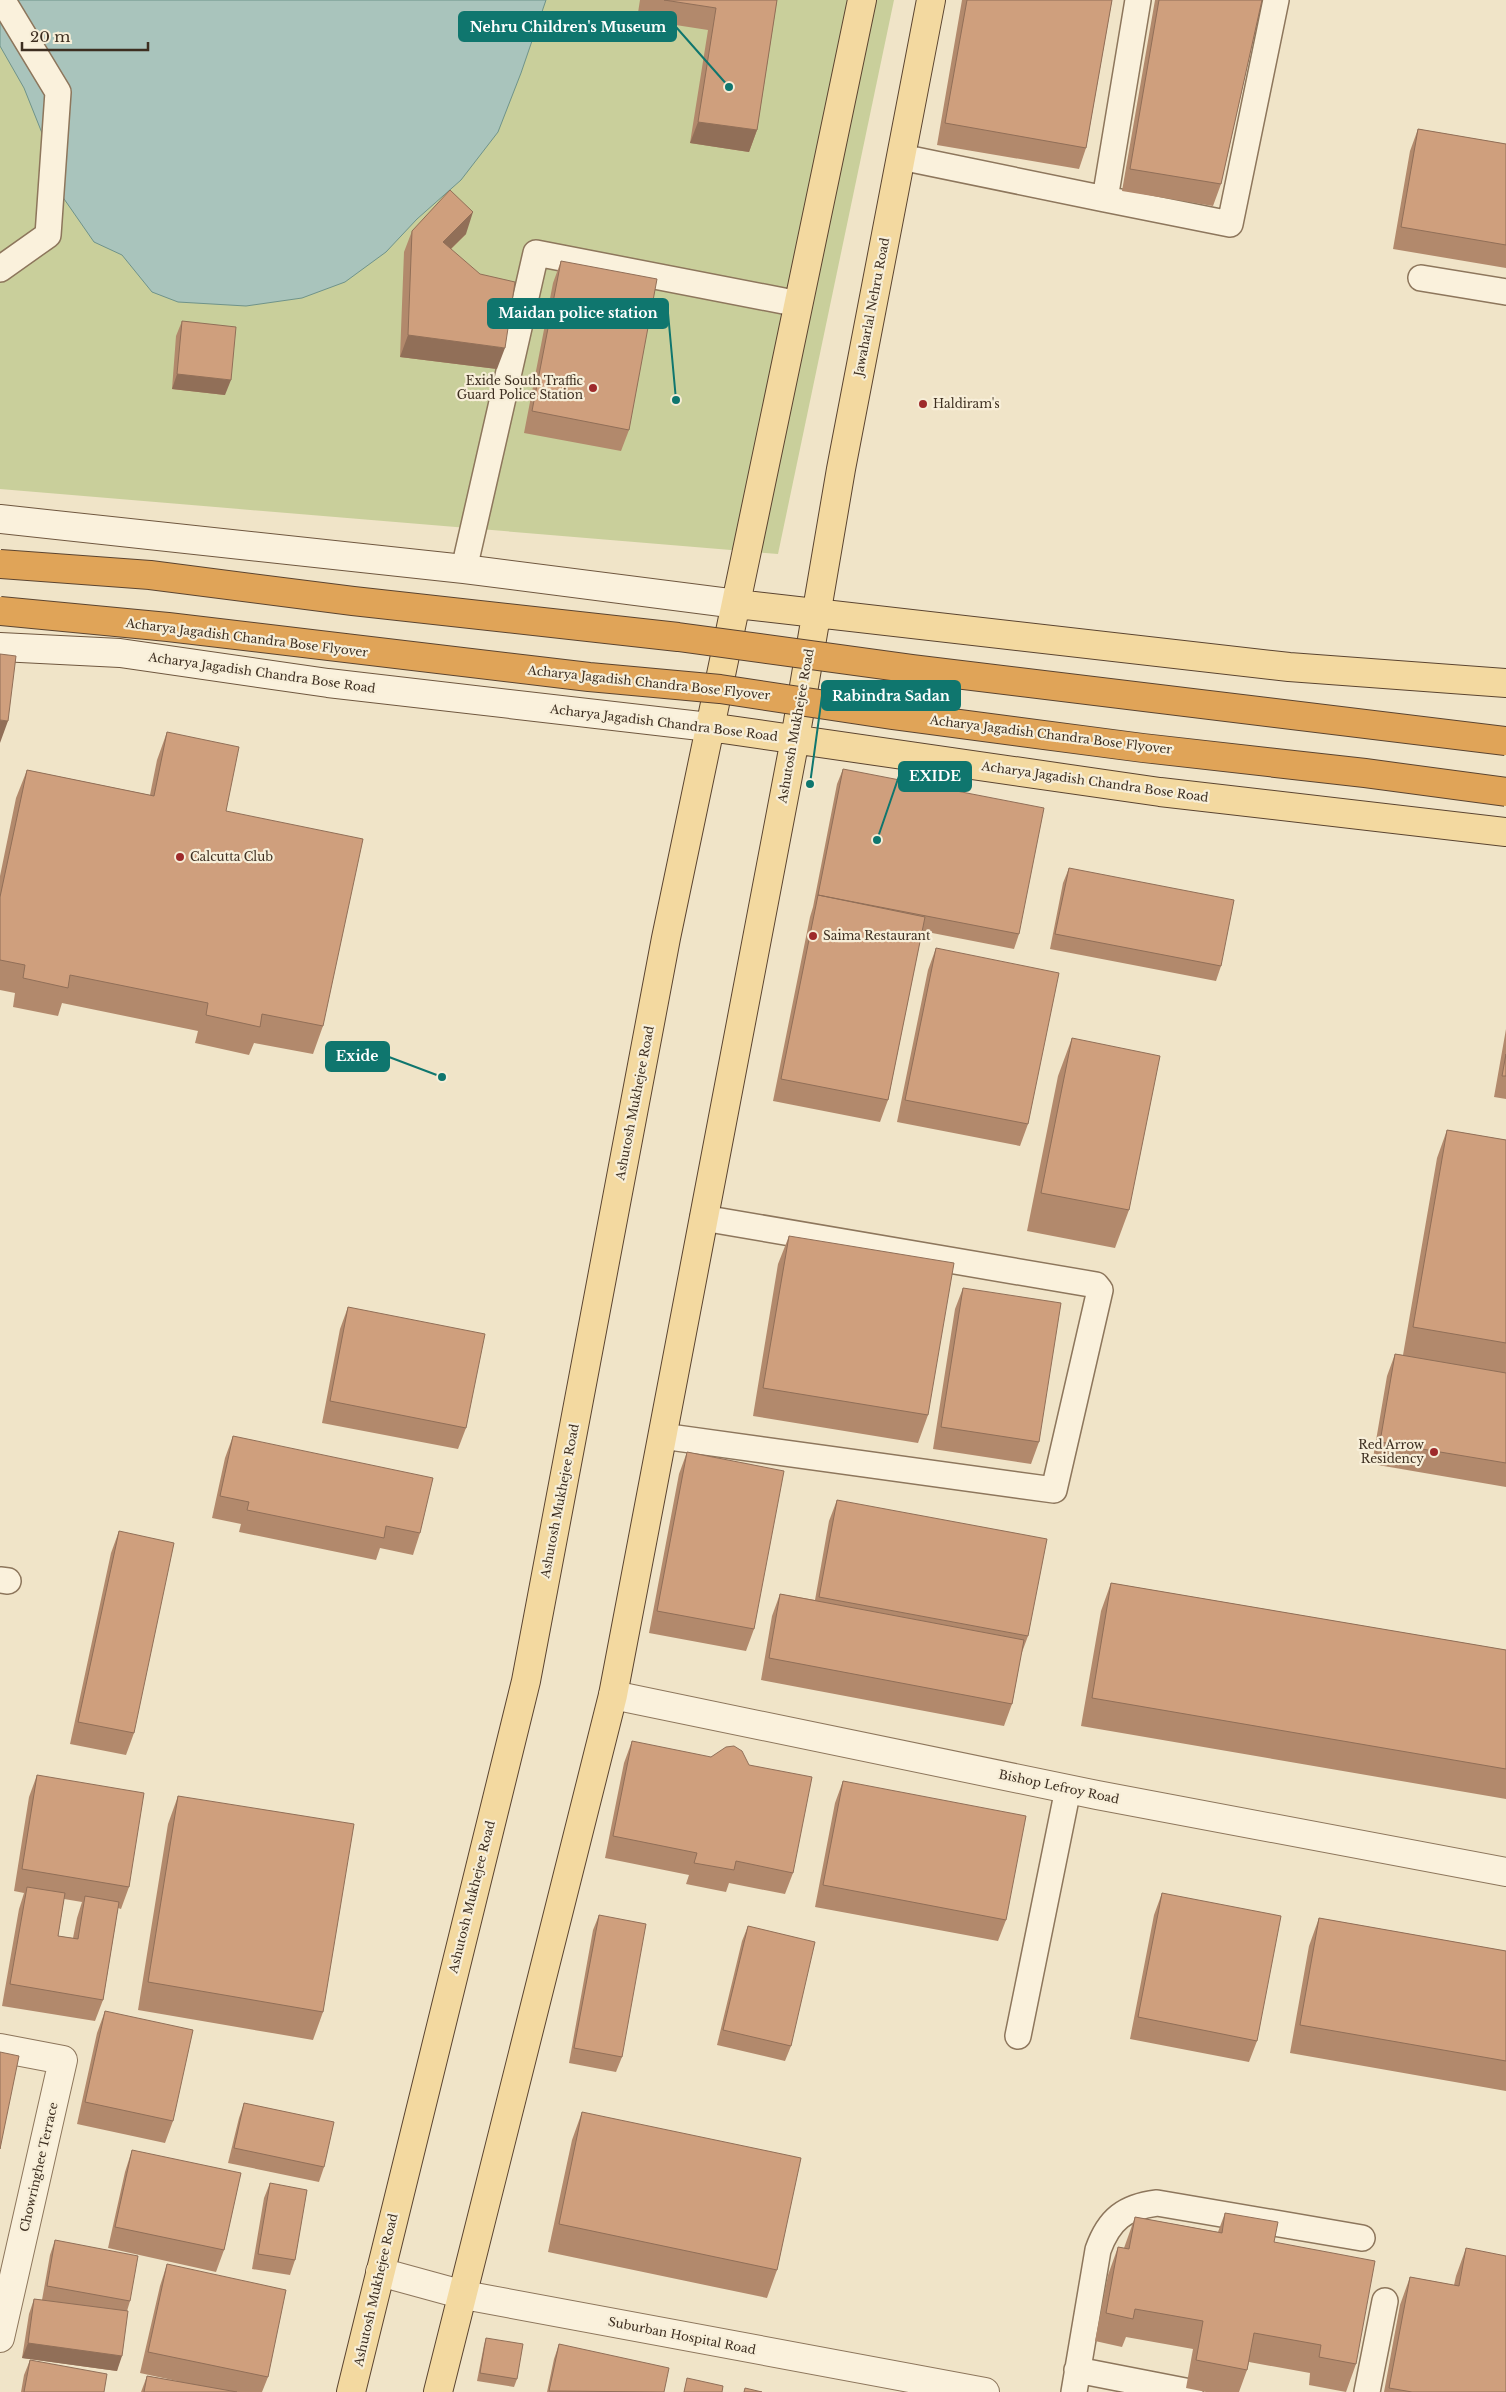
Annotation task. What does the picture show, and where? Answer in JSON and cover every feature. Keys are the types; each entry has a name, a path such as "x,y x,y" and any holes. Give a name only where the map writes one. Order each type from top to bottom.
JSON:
{"highway":[{"path":"0,564 150,575 353,601 678,637 913,669 1506,741"},
{"name":"Acharya Jagadish Chandra Bose Flyover","path":"0,611 168,627 579,676 720,688 912,718 1506,792"}],"main road":[{"path":"862,0 737,604 1289,667 1506,683"},
{"name":"Jawaharlal Nehru Road","path":"815,614 931,0"},
{"name":"Ashutosh Mukhejee Road","path":"351,2392 526,1681 664,947 709,727 737,604"},
{"name":"Ashutosh Mukhejee Road","path":"438,2392 464,2295 613,1695 795,739 815,614"},
{"name":"Acharya Jagadish Chandra Bose Road","path":"709,727 1160,792 1506,832"}],"street":[{"path":"0,518 464,569 737,604"},
{"name":"Acharya Jagadish Chandra Bose Road","path":"0,647 120,653 338,684 709,727"},
{"name":"Bishop Lefroy Road","path":"613,1695 1068,1789 1506,1872"},
{"name":"Chowringhee Terrace","path":"0,2048 63,2060 0,2338"},
{"name":"Suburban Hospital Road","path":"380,2272 464,2295 985,2392"}],"lane":[{"path":"1105,199 1138,0"},
{"path":"901,157 1230,224 1276,0"},
{"path":"0,7 6,6 58,92 48,235 0,269"},
{"path":"464,569 536,253 799,304"},
{"path":"1421,278 1506,292"},
{"path":"662,1436 1054,1490 1100,1290 1096,1285 703,1218"},
{"path":"1018,2036 1068,1789"},
{"path":"1190,2392 1075,2381 1098,2250 1109,2226 1136,2206 1157,2203 1362,2238"},
{"path":"1367,2392 1385,2301"}],"green space":[{"path":"0,0 894,0 778,554 0,489"}],"water":[{"path":"0,0 546,0 498,132 461,180 417,219 386,252 345,282 302,298 246,306 178,302 152,292 122,255 94,242 62,196 48,148 24,88 0,46"}],"building":[{"path":"664,0 777,0 757,130 698,122 716,8"},
{"path":"967,0 1112,0 1086,148 945,123"},
{"path":"1159,0 1262,0 1221,184 1130,169"},
{"path":"1418,129 1506,144 1506,245 1401,227"},
{"path":"450,190 473,212 443,242 480,274 515,282 505,348 408,335 412,231"},
{"path":"561,261 657,279 629,430 532,411"},
{"path":"182,321 236,327 231,380 177,374"},
{"path":"0,654 16,656 8,721 0,720"},
{"path":"167,732 239,747 226,811 363,839 323,1026 262,1014 260,1027 206,1015 208,1003 70,975 68,988 23,978 25,965 0,960 0,897 27,770 154,796"},
{"path":"843,769 1044,808 1019,934 818,895"},
{"path":"1069,868 1234,900 1221,966 1055,934"},
{"path":"818,895 925,917 888,1100 781,1079"},
{"path":"936,948 1059,973 1028,1124 905,1100"},
{"path":"1072,1038 1160,1056 1129,1210 1041,1193"},
{"path":"1506,1054 1506,1076 1502,1076"},
{"path":"1447,1130 1506,1140 1506,1343 1413,1327"},
{"path":"789,1236 954,1263 928,1415 763,1388"},
{"path":"963,1288 1061,1303 1039,1442 941,1427"},
{"path":"348,1307 485,1334 466,1428 330,1401"},
{"path":"1395,1354 1506,1373 1506,1463 1380,1442"},
{"path":"233,1436 433,1478 420,1533 386,1526 384,1538 247,1510 249,1502 220,1496"},
{"path":"687,1452 784,1471 754,1629 657,1611"},
{"path":"837,1500 1047,1539 1028,1636 819,1597"},
{"path":"119,1531 174,1543 134,1733 78,1722"},
{"path":"1111,1583 1506,1650 1506,1769 1092,1698"},
{"path":"780,1594 1024,1640 1012,1704 769,1658"},
{"path":"632,1741 711,1757 726,1747 734,1746 742,1751 749,1765 812,1777 793,1873 736,1861 734,1870 694,1863 697,1853 613,1836"},
{"path":"37,1775 144,1793 129,1887 22,1869"},
{"path":"843,1781 1026,1816 1006,1920 823,1885"},
{"path":"178,1796 354,1824 323,2012 148,1982"},
{"path":"27,1887 65,1893 58,1936 78,1939 85,1896 119,1902 103,2000 10,1984"},
{"path":"1162,1893 1281,1916 1257,2041 1138,2017"},
{"path":"599,1915 646,1924 622,2057 574,2048"},
{"path":"1319,1918 1506,1951 1506,2061 1300,2025"},
{"path":"748,1926 815,1942 791,2046 723,2030"},
{"path":"105,2011 193,2030 173,2121 85,2102"},
{"path":"0,2052 19,2056 0,2149"},
{"path":"244,2103 334,2122 324,2167 234,2148"},
{"path":"582,2112 801,2158 777,2270 559,2224"},
{"path":"132,2150 241,2173 224,2250 115,2227"},
{"path":"270,2183 307,2190 295,2260 258,2254"},
{"path":"1225,2213 1278,2222 1274,2242 1375,2261 1356,2364 1319,2357 1321,2345 1254,2333 1247,2370 1196,2360 1203,2321 1135,2309 1133,2319 1106,2313 1118,2247 1129,2249 1135,2217 1222,2233"},
{"path":"55,2240 138,2256 130,2301 47,2286"},
{"path":"1466,2248 1506,2256 1506,2392 1412,2392 1389,2388 1410,2277 1459,2286"},
{"path":"167,2264 286,2290 268,2377 148,2352"},
{"path":"34,2299 128,2311 122,2356 28,2343"},
{"path":"486,2338 523,2344 517,2379 480,2373"},
{"path":"559,2344 669,2368 664,2392 549,2391"},
{"path":"30,2360 107,2374 104,2392 24,2392"},
{"path":"147,2376 237,2392 144,2392"},
{"path":"687,2378 723,2386 722,2392 684,2392"},
{"path":"745,2388 762,2392 744,2392"}],"place":[{"name":"Nehru Children's Museum","path":"729,87"},
{"name":"Exide South Traffic Guard Police Station","path":"593,388"},
{"name":"Maidan police station","path":"676,400"},
{"name":"Haldiram's","path":"923,404"},
{"name":"Rabindra Sadan","path":"810,784"},
{"name":"EXIDE","path":"877,840"},
{"name":"Calcutta Club","path":"180,857"},
{"name":"Saima Restaurant","path":"813,936"},
{"name":"Exide","path":"442,1077"},
{"name":"Red Arrow Residency","path":"1434,1452"}]}
